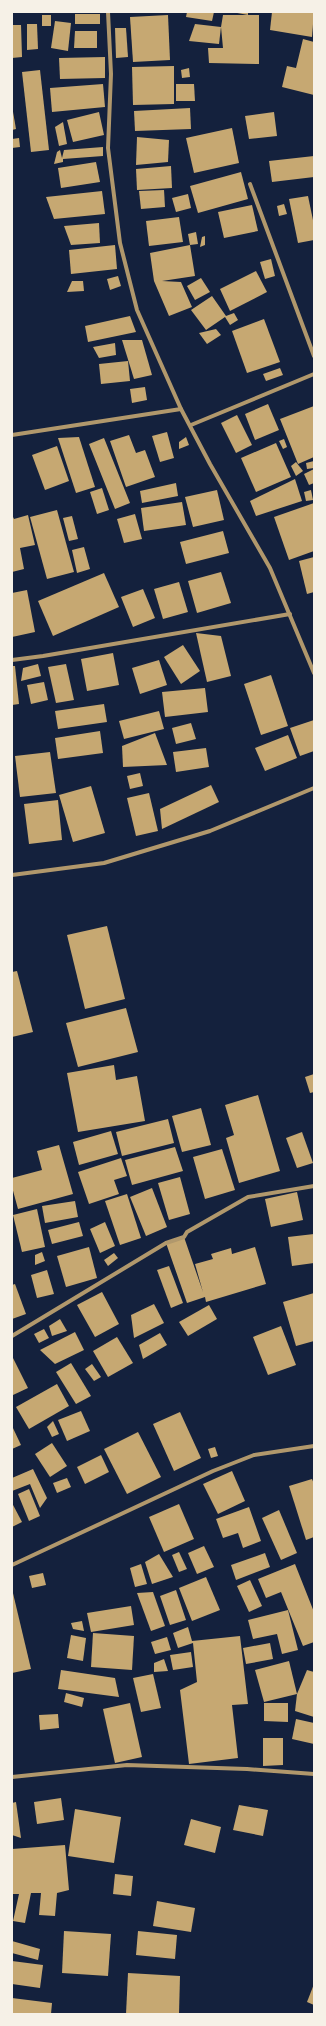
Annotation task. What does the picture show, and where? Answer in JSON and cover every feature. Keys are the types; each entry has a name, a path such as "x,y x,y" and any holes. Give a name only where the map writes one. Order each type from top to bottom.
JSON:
{"street":[{"path":"108,12 111,74 108,148 120,244 137,310 182,409 210,464 270,568 314,673"},
{"path":"250,184 314,356"},
{"path":"191,425 314,374"},
{"path":"12,435 182,409"},
{"path":"12,660 290,614"},
{"path":"12,875 104,863 210,831 314,788"},
{"path":"12,1336 166,1243 184,1237 187,1232 248,1197 314,1186"},
{"path":"12,1565 213,1471 254,1455 314,1446"},
{"path":"12,1777 127,1765 247,1769 314,1774"}],"building":[{"path":"187,12 214,12 212,21 186,17"},
{"path":"232,12 248,12 248,15"},
{"path":"272,12 314,12 312,37 270,30"},
{"path":"75,14 100,14 100,24 75,24"},
{"path":"42,15 51,15 51,26 42,26"},
{"path":"168,15 170,60 133,62 130,17"},
{"path":"223,15 259,15 259,64 209,63 208,48 223,48 221,27"},
{"path":"55,21 71,23 68,51 51,48"},
{"path":"27,24 37,24 38,49 27,50"},
{"path":"195,24 221,27 219,44 189,41"},
{"path":"12,25 21,25 22,57 12,58"},
{"path":"115,28 126,28 128,57 116,58"},
{"path":"75,31 97,31 97,48 74,48"},
{"path":"303,39 314,42 314,95 282,87 287,66 296,68"},
{"path":"105,57 105,78 60,79 59,58"},
{"path":"174,66 174,104 133,105 132,67"},
{"path":"189,68 190,77 182,78 181,70"},
{"path":"40,70 49,150 31,152 22,72"},
{"path":"103,84 105,107 52,112 50,88"},
{"path":"176,84 194,84 195,101 176,101"},
{"path":"12,106 16,129 12,130"},
{"path":"190,108 191,129 135,131 134,111"},
{"path":"99,112 104,135 73,142 67,120"},
{"path":"274,112 277,136 249,139 245,116"},
{"path":"63,122 67,144 59,146 55,127"},
{"path":"232,128 239,163 194,173 186,138"},
{"path":"137,137 169,140 168,162 136,165"},
{"path":"19,138 20,147 12,148 12,139"},
{"path":"103,147 103,156 63,159 63,162 54,164 57,152 60,150 62,158 64,150"},
{"path":"314,156 314,177 272,182 269,161"},
{"path":"96,162 100,182 61,188 58,168"},
{"path":"171,166 172,188 137,190 136,169"},
{"path":"241,172 248,199 198,213 190,186"},
{"path":"164,190 165,207 141,209 139,191"},
{"path":"102,191 105,214 54,219 46,197"},
{"path":"188,194 191,208 176,212 172,198"},
{"path":"308,196 314,225 314,240 298,243 289,199"},
{"path":"284,204 287,214 279,216 277,206"},
{"path":"252,205 258,231 224,238 218,212"},
{"path":"179,217 183,242 149,246 146,221"},
{"path":"99,223 100,243 71,245 64,226"},
{"path":"196,232 198,244 190,245 188,234"},
{"path":"205,236 205,245 200,247 202,237"},
{"path":"115,245 117,269 71,274 69,250"},
{"path":"190,245 195,276 162,281 181,282 192,307 169,316 154,281 150,253"},
{"path":"271,259 275,276 265,279 260,262"},
{"path":"256,271 267,292 230,311 220,289"},
{"path":"118,276 121,286 110,290 107,279"},
{"path":"201,278 210,292 195,300 187,286"},
{"path":"72,281 83,281 84,291 67,292"},
{"path":"212,296 226,316 234,313 238,320 230,325 225,317 206,330 191,310"},
{"path":"130,316 136,332 88,342 85,326"},
{"path":"264,319 280,362 247,373 232,331"},
{"path":"216,329 221,335 207,344 199,333"},
{"path":"122,340 142,340 152,375 134,379"},
{"path":"115,343 116,355 99,358 93,347"},
{"path":"128,361 130,381 101,384 99,364"},
{"path":"280,368 283,375 266,381 263,374"},
{"path":"145,387 147,400 132,403 130,389"},
{"path":"268,404 279,430 255,440 245,414"},
{"path":"314,406 314,457 298,464 280,419"},
{"path":"237,415 252,445 236,453 221,423"},
{"path":"167,432 174,458 160,462 152,436"},
{"path":"129,435 136,453 145,450 155,477 126,487 110,441"},
{"path":"79,437 95,487 76,493 58,438"},
{"path":"186,437 189,445 179,449 179,442"},
{"path":"104,438 130,503 115,509 89,444"},
{"path":"284,439 287,447 283,449 279,441"},
{"path":"276,443 291,477 256,492 241,458"},
{"path":"57,446 69,481 45,490 32,455"},
{"path":"314,461 314,468 307,469 306,463"},
{"path":"296,462 303,471 296,476 291,466"},
{"path":"314,469 314,483 309,485 304,474"},
{"path":"295,479 302,501 256,516 250,501"},
{"path":"176,483 178,496 142,503 140,491"},
{"path":"102,488 109,510 97,514 90,492"},
{"path":"217,490 224,520 193,527 185,497"},
{"path":"311,490 313,500 306,501 304,492"},
{"path":"182,502 186,525 144,531 141,508"},
{"path":"314,503 314,551 289,560 274,517"},
{"path":"57,510 74,572 47,579 30,517"},
{"path":"135,514 142,539 124,543 117,519"},
{"path":"12,515 14,519 28,515 35,545 20,548 24,569 12,572"},
{"path":"72,516 78,539 69,541 63,518"},
{"path":"223,531 229,553 186,564 180,542"},
{"path":"84,547 90,569 77,573 72,550"},
{"path":"314,557 314,592 307,594 299,561"},
{"path":"221,572 231,603 197,613 188,581"},
{"path":"104,573 119,607 53,636 38,601"},
{"path":"179,582 188,612 163,619 154,589"},
{"path":"143,589 155,618 133,627 121,597"},
{"path":"27,590 35,632 12,637 12,593"},
{"path":"196,633 221,636 231,676 207,682"},
{"path":"183,645 200,671 181,684 164,657"},
{"path":"113,653 119,685 87,691 81,659"},
{"path":"159,660 167,685 140,694 132,668"},
{"path":"38,664 41,676 21,681 23,668"},
{"path":"66,664 74,700 56,703 48,667"},
{"path":"12,666 15,666 19,704 12,705"},
{"path":"271,675 288,726 261,735 244,684"},
{"path":"44,682 48,700 31,704 27,685"},
{"path":"205,688 208,712 165,717 162,692"},
{"path":"104,704 107,722 58,729 55,711"},
{"path":"159,711 164,729 124,739 119,721"},
{"path":"314,720 314,751 300,756 290,728"},
{"path":"191,723 196,739 176,744 172,728"},
{"path":"100,731 103,753 58,759 55,738"},
{"path":"155,733 167,765 123,767 122,746"},
{"path":"288,735 297,758 265,771 255,748"},
{"path":"206,748 209,767 176,772 173,752"},
{"path":"50,752 56,793 20,797 15,756"},
{"path":"140,773 143,786 130,789 127,776"},
{"path":"211,785 219,802 162,829 160,809"},
{"path":"91,786 105,833 73,842 59,795"},
{"path":"149,793 158,831 136,836 127,798"},
{"path":"58,800 62,840 29,844 24,804"},
{"path":"107,926 125,999 85,1009 67,935"},
{"path":"17,971 33,1032 12,1037 12,972"},
{"path":"126,1008 138,1052 78,1067 66,1023"},
{"path":"114,1065 116,1080 137,1076 145,1121 78,1132 67,1073"},
{"path":"314,1074 314,1092 310,1093 305,1077"},
{"path":"258,1095 280,1171 239,1183 226,1138 234,1135 225,1105"},
{"path":"201,1108 211,1145 182,1152 172,1116"},
{"path":"168,1119 174,1143 122,1156 116,1132"},
{"path":"111,1131 118,1154 79,1165 73,1142"},
{"path":"302,1132 313,1163 297,1168 286,1138"},
{"path":"59,1145 73,1194 18,1209 12,1187 12,1178 42,1170 37,1151"},
{"path":"175,1147 183,1171 132,1185 125,1160"},
{"path":"222,1149 235,1190 205,1199 193,1157"},
{"path":"121,1158 127,1176 114,1180 119,1194 89,1204 78,1172"},
{"path":"180,1177 190,1214 169,1220 158,1183"},
{"path":"152,1188 167,1227 146,1236 130,1197"},
{"path":"297,1192 303,1220 271,1227 265,1199"},
{"path":"127,1194 141,1238 120,1245 105,1201"},
{"path":"75,1201 78,1217 45,1223 42,1206"},
{"path":"37,1209 45,1247 22,1252 13,1215"},
{"path":"79,1222 83,1236 52,1244 48,1230"},
{"path":"105,1222 115,1246 100,1253 90,1229"},
{"path":"314,1234 314,1263 292,1266 288,1237"},
{"path":"184,1237 203,1292 195,1264 213,1259 211,1254 231,1248 232,1254 255,1247 266,1284 206,1302 205,1297 187,1303 166,1243"},
{"path":"89,1247 97,1278 66,1287 57,1256"},
{"path":"42,1252 45,1261 35,1265 35,1255"},
{"path":"114,1253 118,1258 108,1266 104,1260"},
{"path":"169,1266 183,1303 171,1308 157,1270"},
{"path":"47,1270 54,1294 37,1298 31,1275"},
{"path":"15,1284 26,1314 12,1319 12,1285"},
{"path":"102,1292 119,1324 95,1337 77,1305"},
{"path":"314,1293 314,1341 296,1346 283,1302"},
{"path":"154,1304 164,1323 134,1338 131,1315"},
{"path":"209,1305 217,1319 188,1336 179,1322"},
{"path":"60,1319 67,1331 52,1336 49,1326"},
{"path":"281,1326 296,1365 268,1375 253,1337"},
{"path":"44,1329 49,1338 39,1343 34,1334"},
{"path":"75,1332 84,1350 55,1364 40,1350"},
{"path":"160,1333 167,1345 143,1359 139,1345"},
{"path":"117,1337 133,1363 108,1377 93,1351"},
{"path":"12,1356 28,1388 13,1395 12,1393"},
{"path":"71,1363 91,1396 76,1404 56,1372"},
{"path":"92,1364 101,1377 94,1381 85,1369"},
{"path":"57,1384 69,1406 29,1429 16,1407"},
{"path":"81,1411 90,1431 67,1441 58,1420"},
{"path":"180,1412 201,1458 174,1471 153,1424"},
{"path":"53,1421 59,1434 52,1437 47,1427"},
{"path":"12,1426 21,1445 12,1449"},
{"path":"138,1432 161,1477 127,1494 104,1449"},
{"path":"52,1443 67,1466 50,1477 35,1454"},
{"path":"215,1447 218,1456 211,1458 208,1449"},
{"path":"101,1455 109,1472 85,1484 77,1467"},
{"path":"33,1469 47,1498 40,1508 30,1484 12,1491 12,1478"},
{"path":"232,1471 245,1501 218,1514 203,1484"},
{"path":"67,1478 71,1487 57,1493 53,1483"},
{"path":"312,1479 314,1484 314,1537 306,1540 289,1486"},
{"path":"29,1489 40,1516 29,1521 18,1494"},
{"path":"12,1503 22,1522 12,1527"},
{"path":"179,1504 194,1539 164,1552 149,1517"},
{"path":"249,1507 261,1541 243,1548 238,1533 223,1538 216,1519"},
{"path":"279,1510 297,1553 281,1560 262,1518"},
{"path":"204,1546 214,1567 197,1574 188,1553"},
{"path":"179,1552 187,1569 179,1572 172,1555"},
{"path":"265,1553 270,1567 236,1580 231,1565"},
{"path":"159,1554 173,1577 152,1584 145,1562"},
{"path":"141,1564 147,1584 135,1587 130,1568"},
{"path":"295,1564 314,1612 314,1642 303,1646 281,1592 266,1598 258,1579"},
{"path":"43,1573 46,1585 32,1588 29,1576"},
{"path":"206,1577 220,1610 192,1621 179,1588"},
{"path":"250,1580 262,1606 249,1612 237,1586"},
{"path":"12,1589 31,1669 12,1673"},
{"path":"176,1590 186,1620 170,1625 160,1596"},
{"path":"153,1592 165,1626 151,1631 137,1593"},
{"path":"131,1606 134,1625 91,1632 87,1613"},
{"path":"288,1610 298,1650 282,1654 277,1634 253,1639 248,1620"},
{"path":"82,1621 84,1631 73,1629 71,1623"},
{"path":"188,1627 192,1641 240,1636 248,1704 232,1705 238,1758 189,1764 180,1690 197,1682 193,1643 178,1648 173,1633"},
{"path":"93,1633 134,1636 132,1670 91,1667"},
{"path":"71,1635 86,1638 83,1661 67,1658"},
{"path":"167,1637 171,1650 155,1654 151,1642"},
{"path":"270,1643 273,1659 246,1664 243,1648"},
{"path":"191,1652 193,1667 173,1670 170,1655"},
{"path":"164,1659 168,1671 154,1672 154,1663"},
{"path":"289,1661 297,1694 264,1702 255,1670"},
{"path":"61,1670 115,1678 119,1697 58,1689"},
{"path":"307,1670 314,1672 314,1717 295,1711 297,1694"},
{"path":"153,1674 161,1708 141,1712 133,1678"},
{"path":"66,1693 84,1698 82,1707 64,1702"},
{"path":"130,1703 142,1757 115,1763 103,1709"},
{"path":"264,1703 288,1703 288,1722 264,1721"},
{"path":"58,1714 59,1728 40,1730 39,1715"},
{"path":"296,1719 314,1723 314,1744 292,1739"},
{"path":"263,1738 283,1738 283,1765 263,1766"},
{"path":"61,1798 64,1820 37,1824 34,1802"},
{"path":"16,1802 21,1838 12,1835 12,1803"},
{"path":"239,1805 268,1810 263,1836 233,1830"},
{"path":"75,1809 121,1817 114,1863 68,1856"},
{"path":"191,1819 221,1827 215,1853 184,1845"},
{"path":"65,1845 69,1890 57,1893 55,1916 39,1915 41,1893 31,1893 25,1923 13,1921 19,1894 12,1894 12,1849"},
{"path":"115,1874 133,1876 131,1896 113,1894"},
{"path":"157,1901 195,1908 191,1932 153,1926"},
{"path":"64,1931 111,1934 108,1976 62,1973"},
{"path":"138,1931 177,1935 175,1959 136,1955"},
{"path":"12,1941 40,1949 38,1960 12,1953"},
{"path":"12,1961 43,1965 40,1988 12,1984"},
{"path":"128,1973 180,1976 179,2014 126,2014"},
{"path":"314,1984 314,2005 307,2002"},
{"path":"12,1998 52,2003 51,2014 12,2014"}]}
